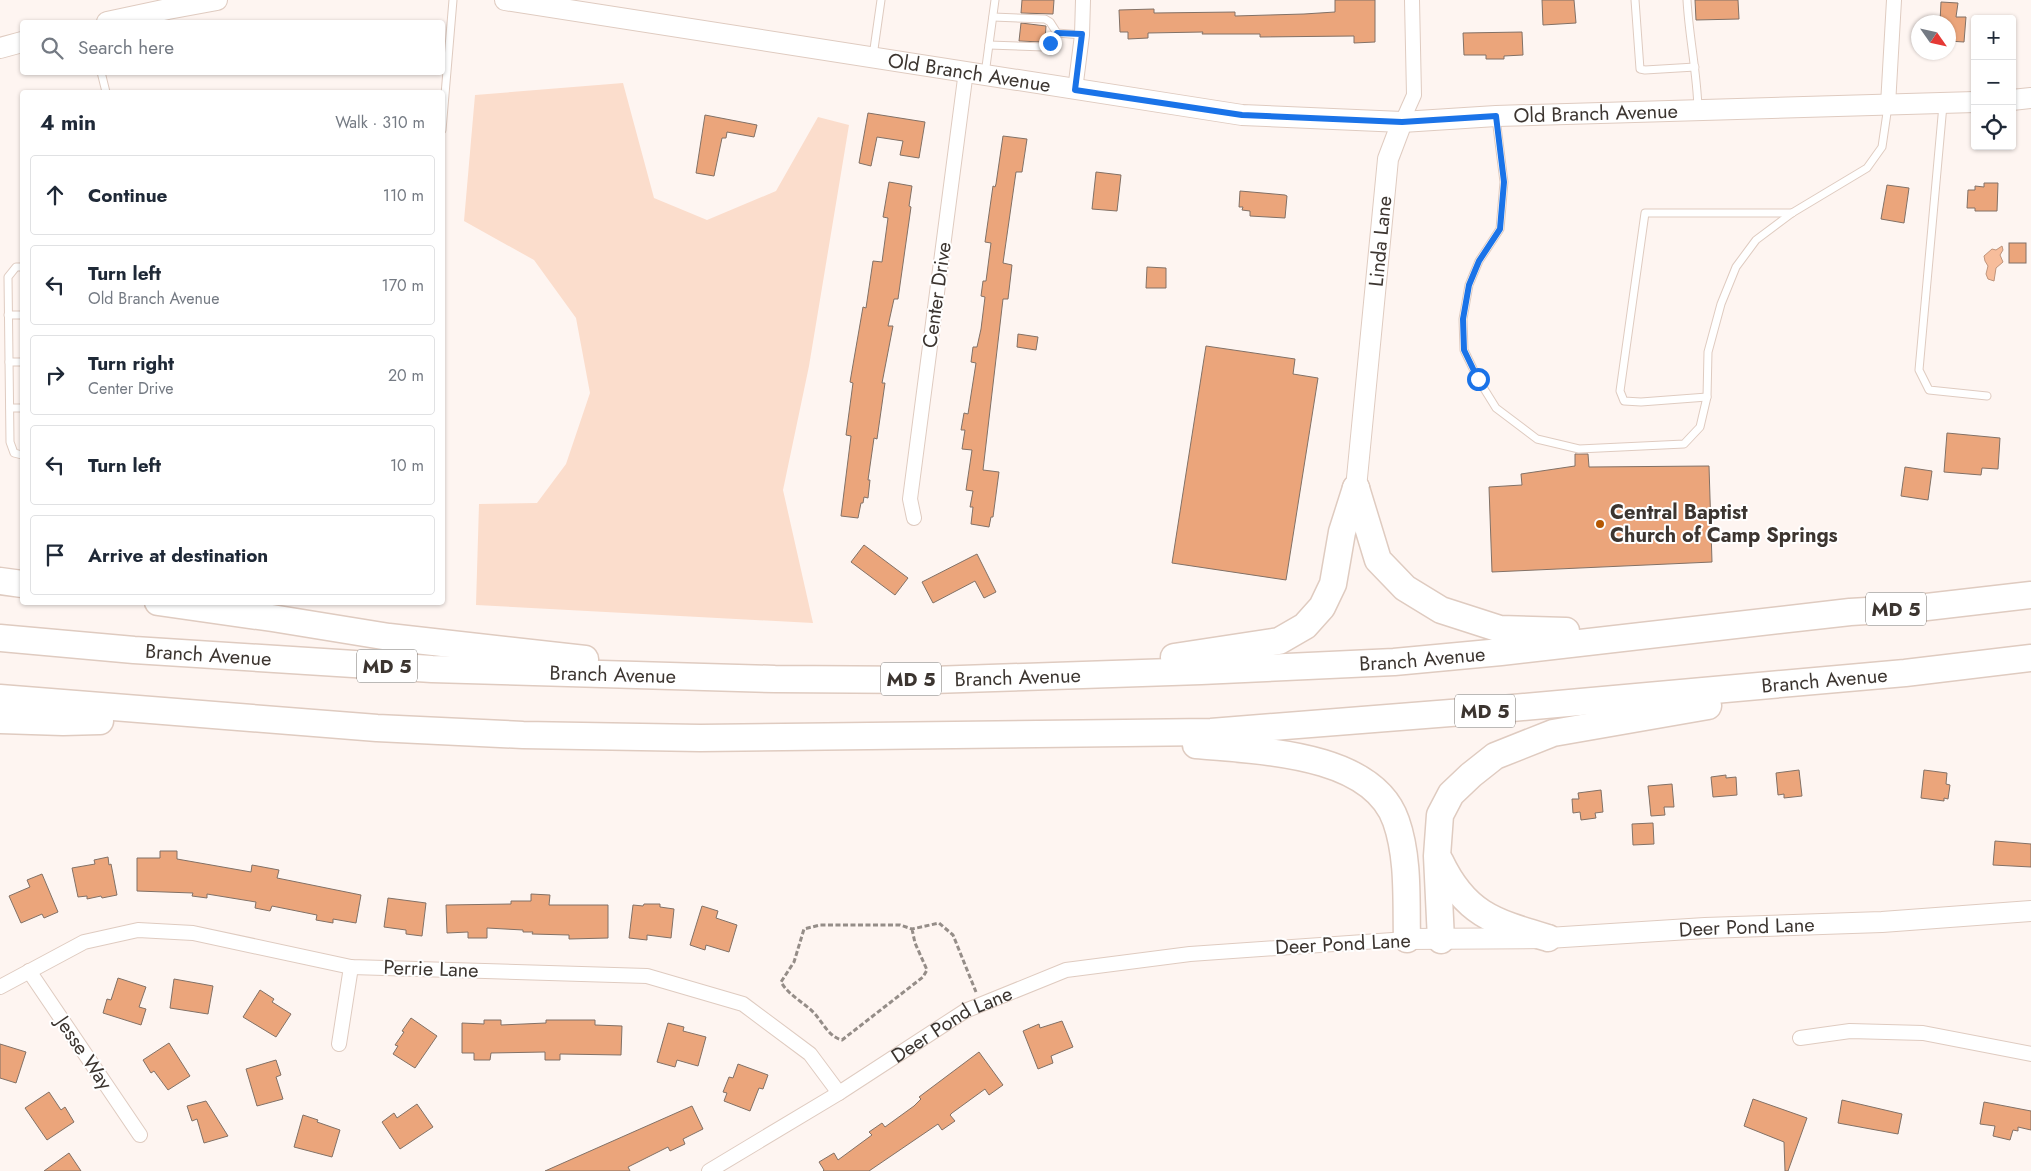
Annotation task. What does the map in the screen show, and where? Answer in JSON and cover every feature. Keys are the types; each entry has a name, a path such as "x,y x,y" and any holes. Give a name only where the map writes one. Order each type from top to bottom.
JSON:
{"highway":[{"path":"1356,488 1378,560 1405,588 1441,610 1500,629 1556,632 1734,617 1762,623"},
{"path":"1047,676 1279,641 1305,626 1322,607 1333,584 1342,532 1356,488"},
{"path":"0,581 20,584"},
{"name":"Branch Avenue","path":"0,638 377,666 534,673 775,679 932,680 1394,662 1510,651 1850,612 1918,608 2031,595"},
{"path":"179,605 389,637 775,679"},
{"name":"Branch Avenue","path":"0,698 377,728 593,736 785,737 1064,732 1211,732 1338,723 1905,673 2031,658"},
{"path":"1440,940 1437,856 1440,815 1451,794 1495,756 1553,733 1905,673"},
{"path":"0,720 63,722 236,717"},
{"path":"1064,732 1254,751 1307,760 1350,773 1369,784 1384,799 1396,821 1398,829 1404,854 1407,939"},
{"path":"1437,856 1451,883 1474,909 1497,921 1548,938"}],"street":[{"path":"116,20 168,8 217,0"},
{"name":"Old Branch Avenue","path":"505,0 532,2 1075,90 1242,115 1402,122 1496,116 1944,105 1971,102"},
{"path":"1075,90 1082,34 1083,0"},
{"name":"Linda Lane","path":"1356,488 1388,160 1414,95 1412,0"},
{"path":"1888,105 1894,0"},
{"path":"0,48 20,43"},
{"name":"Center Drive","path":"914,518 910,499 976,73"},
{"path":"2016,100 2031,98"},
{"name":"Deer Pond Lane","path":"709,1171 840,1093 965,1011 1066,970 1190,954 1407,939 1548,938 1705,928 1882,922 2031,911"},
{"name":"Perrie Lane","path":"0,987 84,942 138,930 193,933 351,967 647,976 743,1004 810,1054 840,1093"},
{"path":"339,1044 351,967"},
{"name":"Jesse Way","path":"29,971 140,1135"},
{"path":"1800,1038 1850,1031 1923,1033 2031,1054"}],"lane":[{"path":"445,95 453,0"},
{"path":"873,57 881,0"},
{"path":"976,73 989,45 994,0"},
{"path":"1635,0 1640,68 1645,70 1695,66"},
{"path":"1687,0 1698,110"},
{"path":"993,17 1045,19 1050,22 1057,33"},
{"path":"1057,33 1082,34"},
{"path":"989,45 1044,47 1050,43 1057,33"},
{"path":"102,75 106,90"},
{"path":"1496,116 1504,182 1500,229 1479,261 1469,285 1463,319 1464,350 1478,379 1496,408 1537,439 1579,450 1684,444 1700,427 1707,397 1708,352 1722,304 1736,267 1756,240 1792,213 1867,168 1882,147 1888,105"},
{"path":"1944,105 1919,370 1929,390 1987,396"},
{"path":"1707,397 1641,402 1624,401 1620,391 1645,213 1792,213"},
{"path":"20,267 16,267 8,277 10,442 14,453 20,454"},
{"path":"8,315 20,315"},
{"path":"9,362 20,362"},
{"path":"10,408 20,408"}],"path":[{"path":"912,929 915,943 927,970 923,977 842,1040 835,1039 814,1012 786,991 780,982 794,962 804,929 820,925 900,925 912,929 940,923 953,935 980,1005"}],"shaded area":[{"path":"623,83 654,198 707,220 776,191 818,117 849,125 809,366 783,490 813,623 476,605 479,504 537,503 566,464 590,393 576,318 534,260 464,221 475,95"},
{"path":"2002,246 2003,250 2000,255 2003,262 1996,268 1994,281 1988,279 1986,274 1988,266 1984,256 1992,249 1996,250"}],"building":[{"path":"1022,0 1054,0 1053,14 1021,13"},
{"path":"1335,0 1375,0 1375,42 1354,43 1354,36 1260,37 1260,34 1202,34 1203,32 1148,33 1148,38 1128,39 1128,32 1120,32 1119,10 1154,9 1154,13 1235,12 1235,16 1304,14 1335,12"},
{"path":"1542,0 1574,0 1576,23 1543,25"},
{"path":"1695,0 1738,0 1739,19 1696,20"},
{"path":"1941,2 1958,3 1956,17 1956,15 1940,15"},
{"path":"1956,17 1966,17 1964,42 1956,42"},
{"path":"1021,23 1046,26 1045,40 1042,42 1019,41"},
{"path":"1522,32 1523,55 1504,56 1504,59 1486,59 1486,55 1464,55 1463,33"},
{"path":"868,113 925,122 919,158 900,155 903,141 877,137 871,166 859,163"},
{"path":"705,115 757,125 754,137 727,132 726,138 722,138 714,176 696,173"},
{"path":"1003,136 1027,139 1022,172 1016,172 1003,263 1012,265 1008,299 1003,299 983,470 999,472 993,517 991,517 989,527 971,524 973,507 970,507 973,491 966,490 972,450 962,449 965,430 961,430 964,413 968,414 976,363 971,362 973,347 977,347 981,329 985,297 981,296 983,281 986,281 991,243 985,242"},
{"path":"1096,172 1121,175 1117,211 1092,209"},
{"path":"889,182 912,186 909,206 911,207 898,299 894,299 888,326 893,326 882,383 885,383 877,439 874,438 868,480 870,480 868,498 864,497 863,503 861,503 858,518 841,516 851,436 846,435 853,383 850,382 863,307 866,308 873,261 882,262 888,218 883,217"},
{"path":"1984,183 1998,183 1997,211 1975,211 1975,208 1967,208 1968,190 1975,190 1975,186 1984,187"},
{"path":"1887,185 1909,188 1904,223 1881,219"},
{"path":"1240,191 1287,196 1285,218 1250,216 1250,211 1242,210 1243,207 1239,207"},
{"path":"2009,243 2026,243 2026,263 2009,263"},
{"path":"1147,267 1166,268 1166,288 1146,288"},
{"path":"1018,334 1038,337 1036,350 1017,347"},
{"path":"1206,346 1295,359 1293,374 1318,378 1286,580 1172,563"},
{"path":"1947,433 2000,438 1998,469 1982,468 1981,475 1944,472"},
{"name":"Central Baptist Church of Camp Springs","path":"1575,454 1588,454 1589,467 1709,466 1712,562 1492,572 1489,487 1522,485 1521,474 1575,466"},
{"path":"1905,467 1932,471 1928,500 1901,496"},
{"path":"864,545 908,578 895,595 851,562"},
{"path":"977,554 996,592 984,598 975,581 933,603 922,582"},
{"path":"1799,770 1802,796 1784,798 1784,794 1778,795 1776,773"},
{"path":"1924,770 1947,773 1946,784 1950,785 1948,799 1944,798 1944,801 1921,798"},
{"path":"1726,775 1726,778 1736,777 1737,795 1713,797 1711,777"},
{"path":"1672,784 1674,807 1664,807 1665,815 1651,816 1648,786"},
{"path":"1601,790 1603,812 1595,813 1596,818 1581,820 1580,812 1573,813 1572,799 1579,799 1578,793"},
{"path":"1653,823 1654,844 1633,845 1632,824"},
{"path":"1995,841 2031,844 2031,867 1993,865"},
{"path":"160,851 177,851 177,859 251,872 252,865 279,870 277,878 361,895 356,923 333,919 333,923 316,920 317,915 272,906 270,911 255,908 256,902 207,894 207,898 192,896 193,893 137,891 137,858 160,858"},
{"path":"108,857 117,895 87,899 87,896 78,897 72,868 95,864 94,860"},
{"path":"42,874 58,912 44,918 42,914 21,923 9,896 30,887 27,880"},
{"path":"531,894 550,895 549,905 608,905 608,938 569,939 569,935 532,934 533,932 523,932 523,930 487,928 487,938 468,938 468,932 447,933 446,905 511,904 511,901 531,901"},
{"path":"388,898 426,903 422,936 406,934 406,930 384,927"},
{"path":"644,904 660,904 660,907 674,909 671,938 647,935 647,940 629,938 633,905 643,906"},
{"path":"702,906 718,911 716,918 737,925 729,952 706,945 705,950 690,945"},
{"path":"118,978 146,987 139,1007 146,1009 141,1025 103,1013 107,999 111,1000"},
{"path":"174,979 213,986 208,1014 170,1008"},
{"path":"260,990 274,999 272,1002 291,1014 276,1037 243,1017"},
{"path":"411,1018 437,1036 415,1068 393,1054 398,1046 395,1045 404,1032 402,1031"},
{"path":"484,1020 501,1020 501,1025 546,1023 546,1020 595,1020 595,1025 622,1026 621,1055 560,1054 560,1060 545,1060 545,1052 491,1053 490,1060 474,1060 474,1053 462,1053 462,1023 484,1024"},
{"path":"1062,1021 1073,1047 1051,1056 1053,1063 1038,1069 1023,1031 1039,1024 1040,1028"},
{"path":"668,1023 684,1027 683,1031 706,1037 698,1066 677,1060 675,1067 657,1062"},
{"path":"169,1043 190,1076 168,1090 154,1071 151,1073 143,1060"},
{"path":"0,1044 26,1052 16,1083 0,1078"},
{"path":"979,1052 1003,1085 989,1095 985,1089 950,1115 955,1121 942,1130 938,1124 869,1171 823,1171 819,1162 834,1153 838,1160 872,1135 869,1132 882,1123 885,1127 914,1106 921,1099 919,1097"},
{"path":"276,1060 281,1075 276,1077 283,1099 257,1106 246,1069"},
{"path":"738,1064 768,1075 763,1089 759,1088 750,1111 724,1101 727,1093 723,1092 729,1077 733,1078"},
{"path":"49,1092 61,1110 65,1107 74,1122 47,1140 25,1108"},
{"path":"1753,1099 1807,1118 1788,1171 1785,1171 1784,1142 1744,1126"},
{"path":"1842,1100 1902,1114 1898,1134 1838,1123"},
{"path":"206,1101 228,1136 204,1143 197,1119 192,1121 187,1106"},
{"path":"1984,1102 2031,1111 2031,1130 2018,1127 2018,1131 2013,1130 2010,1140 1993,1136 1995,1126 1980,1124"},
{"path":"417,1104 433,1127 400,1149 382,1122 394,1113 397,1118"},
{"path":"692,1106 703,1129 683,1139 685,1144 670,1151 668,1147 628,1167 630,1171 545,1171"},
{"path":"303,1115 340,1130 332,1157 294,1147"},
{"path":"69,1153 81,1171 44,1171"}],"place":[{"name":"Central Baptist Church of Camp Springs","path":"1600,524"}],"route":[{"path":"1050,43 1057,33 1082,34 1075,90 1242,115 1402,122 1496,116 1504,182 1500,229 1479,261 1469,285 1463,319 1464,350 1478,379"}]}
